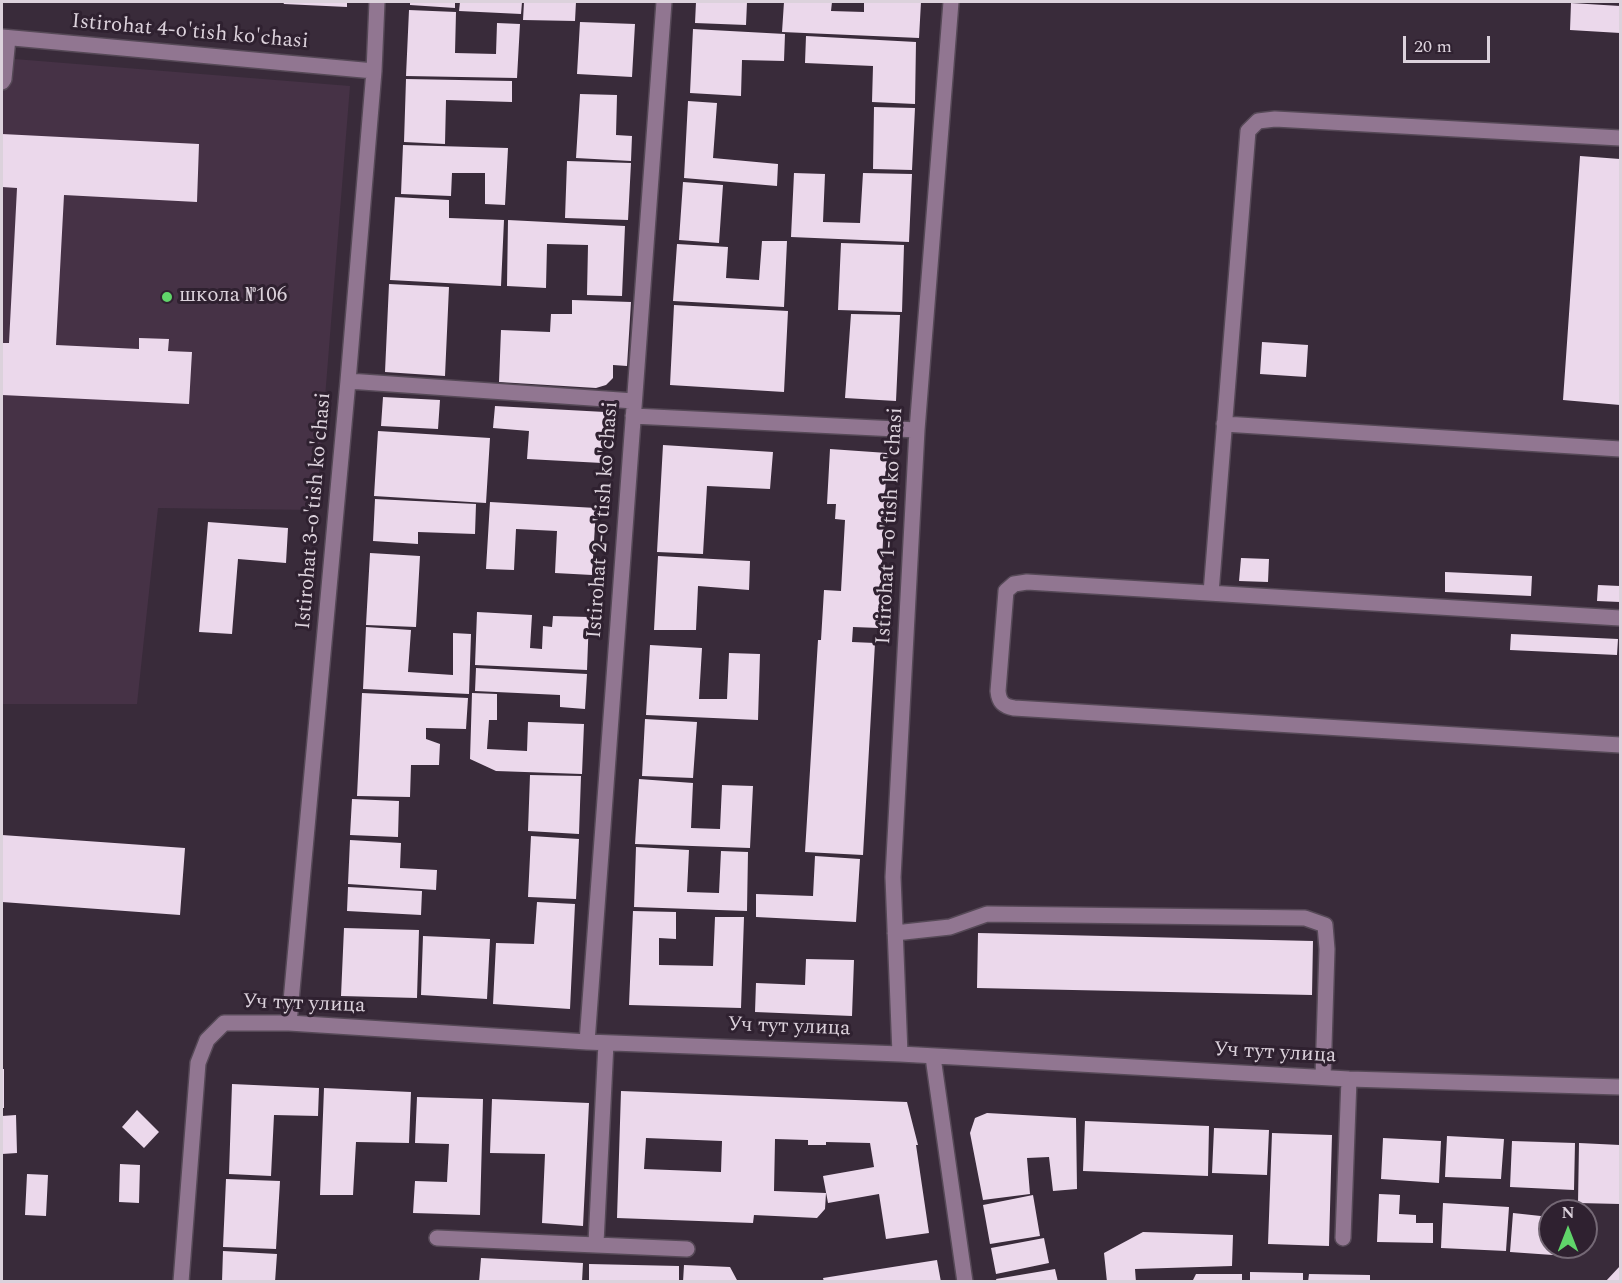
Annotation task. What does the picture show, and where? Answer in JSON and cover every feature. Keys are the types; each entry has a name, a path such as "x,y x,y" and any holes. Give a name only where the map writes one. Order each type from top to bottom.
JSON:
{"street":[{"name":"Istirohat 3-o'tish ko'chasi","path":"289,1023 348,381 374,71 377,2"},
{"name":"Istirohat 2-o'tish ko'chasi","path":"587,1042 664,2"},
{"name":"Istirohat 1-o'tish ko'chasi","path":"900,1054 893,878 917,430 951,2"},
{"name":"Istirohat 4-o'tish ko'chasi","path":"5,37 374,71"},
{"path":"2,82 5,37"},
{"path":"1211,593 1248,131 1258,121 1275,119 1620,138"},
{"path":"348,381 634,408 917,430"},
{"path":"1224,424 1620,449"},
{"path":"1620,618 1027,582 1014,584 1006,591 998,691 999,700 1006,707 1014,708 1620,746"},
{"path":"895,933 950,927 987,914 1305,918 1325,925 1327,949 1323,1077"},
{"name":"Уч тут улица","path":"181,1281 198,1063 207,1040 224,1023 289,1023 587,1042 900,1054 1349,1079 1620,1088"},
{"path":"596,1244 606,1042"},
{"path":"933,1057 965,1281"},
{"path":"1343,1238 1349,1079"},
{"path":"437,1238 687,1249"}],"shaded area":[{"name":"школа №106","path":"2,58 350,86 316,510 158,508 137,704 2,704"}],"building":[{"path":"283,2 347,2 347,7 284,4"},
{"path":"410,2 455,2 455,8 410,5"},
{"path":"460,2 522,2 521,14 459,11"},
{"path":"524,2 576,2 575,21 523,20"},
{"path":"696,2 747,2 746,25 695,23"},
{"path":"784,2 832,2 831,11 864,12 864,2 921,2 919,38 782,32"},
{"path":"1571,3 1620,6 1620,33 1570,30"},
{"path":"409,10 456,12 455,53 496,54 497,23 520,24 517,78 406,76"},
{"path":"580,22 635,24 632,77 577,74"},
{"path":"693,29 785,34 784,61 742,60 741,96 690,93"},
{"path":"806,36 916,42 915,104 872,102 873,66 805,63"},
{"path":"406,79 512,81 512,102 446,100 445,144 404,142"},
{"path":"580,94 617,95 616,135 632,136 631,161 576,158"},
{"path":"688,101 717,103 713,158 778,164 777,186 684,178"},
{"path":"874,107 915,108 912,170 873,169"},
{"path":"2,134 199,144 197,202 64,195 56,345 139,349 139,338 169,339 168,351 192,352 189,404 2,395 2,343 9,343 17,188 2,187"},
{"path":"403,145 508,148 505,205 485,204 485,173 452,173 451,196 401,194"},
{"path":"1580,156 1620,159 1620,405 1563,400"},
{"path":"567,161 631,163 628,220 565,218"},
{"path":"794,173 825,174 823,222 860,223 863,173 912,174 909,242 791,237"},
{"path":"683,182 723,185 719,243 679,240"},
{"path":"395,197 449,200 449,218 504,220 501,286 390,280"},
{"path":"508,220 625,226 622,296 587,295 588,245 547,244 546,288 507,286"},
{"path":"762,241 787,241 784,307 673,301 677,244 728,247 726,278 759,280"},
{"path":"841,243 904,245 902,312 838,310"},
{"path":"389,284 449,287 445,376 385,372"},
{"path":"572,300 631,302 627,366 613,365 613,378 606,385 596,388 499,382 501,330 550,332 551,314 572,314"},
{"path":"674,305 788,311 784,392 670,385"},
{"path":"851,314 900,315 896,401 845,398"},
{"path":"1262,342 1308,345 1306,377 1260,374"},
{"path":"383,397 440,400 438,429 381,426"},
{"path":"495,406 605,412 602,463 527,459 529,431 493,428"},
{"path":"378,431 490,438 486,503 374,496"},
{"path":"663,445 773,452 770,489 707,486 703,554 657,552"},
{"path":"830,449 887,453 879,628 853,627 852,642 875,643 863,855 805,852 818,640 821,640 824,590 841,591 845,520 835,519 836,504 827,504"},
{"path":"375,499 476,504 475,534 418,532 418,544 373,541"},
{"path":"490,502 596,508 592,575 555,573 557,531 516,529 514,570 486,569"},
{"path":"208,522 288,528 286,563 238,559 232,634 199,632"},
{"path":"370,553 420,556 416,627 366,625"},
{"path":"658,556 750,561 749,590 698,586 696,630 654,630"},
{"path":"1241,558 1269,559 1268,582 1239,581"},
{"path":"1445,572 1532,576 1531,596 1445,592"},
{"path":"1598,585 1620,586 1620,602 1597,601"},
{"path":"477,612 532,615 530,648 542,649 543,626 552,627 553,616 589,617 587,670 475,665"},
{"path":"366,627 411,630 408,672 453,675 453,633 471,634 469,694 363,689"},
{"path":"1511,634 1618,639 1617,655 1510,650"},
{"path":"650,645 702,648 699,699 727,699 729,653 760,654 758,720 646,715"},
{"path":"476,668 587,674 585,709 560,707 560,695 475,691"},
{"path":"362,693 468,698 466,729 426,728 426,739 440,744 439,765 411,765 410,797 357,796"},
{"path":"472,693 497,694 497,720 489,720 487,749 527,751 528,722 584,724 582,774 496,771 470,759"},
{"path":"645,719 697,722 693,778 642,776"},
{"path":"530,775 581,776 579,834 528,831"},
{"path":"639,779 693,783 691,828 720,829 722,785 753,786 750,848 635,844"},
{"path":"352,799 399,801 398,837 350,835"},
{"path":"2,835 185,848 180,915 2,902"},
{"path":"531,836 579,839 576,899 528,897"},
{"path":"350,840 401,843 400,868 437,870 436,890 348,884"},
{"path":"636,847 689,850 687,892 719,893 721,851 748,852 747,911 634,907"},
{"path":"815,856 860,859 856,922 756,917 756,894 813,896"},
{"path":"348,887 422,891 421,915 347,911"},
{"path":"537,902 575,904 570,1009 493,1004 496,943 534,944"},
{"path":"633,911 676,912 676,939 659,938 659,965 713,966 715,917 744,917 741,1008 629,1005"},
{"path":"344,928 419,930 417,998 341,996"},
{"path":"978,933 1313,941 1312,995 977,988"},
{"path":"423,936 490,939 487,999 421,995"},
{"path":"806,959 854,960 852,1016 755,1012 756,983 805,985"},
{"path":"2,1069 4,1069 4,1108 2,1108"},
{"path":"232,1084 319,1088 318,1116 274,1115 271,1176 229,1174"},
{"path":"324,1088 411,1092 409,1143 356,1142 353,1195 320,1195"},
{"path":"621,1091 907,1102 918,1145 916,1145 929,1233 886,1239 879,1194 828,1203 823,1176 874,1167 870,1143 826,1142 826,1145 808,1145 808,1140 775,1139 774,1191 826,1193 825,1209 817,1218 754,1215 753,1223 617,1218","holes":["646,1138 722,1141 721,1172 644,1169"]},
{"path":"417,1097 483,1099 480,1215 413,1213 415,1181 447,1182 449,1144 415,1143"},
{"path":"492,1099 589,1103 583,1226 542,1223 545,1154 490,1153"},
{"path":"137,1110 159,1132 144,1148 122,1127"},
{"path":"987,1113 1076,1118 1077,1189 1053,1191 1049,1157 1027,1158 1030,1194 983,1200 970,1133 975,1118"},
{"path":"16,1115 17,1153 2,1154 2,1116"},
{"path":"1085,1121 1209,1126 1208,1176 1083,1171"},
{"path":"1214,1128 1269,1130 1267,1175 1212,1173"},
{"path":"1272,1133 1332,1135 1329,1246 1268,1244"},
{"path":"1447,1136 1504,1139 1501,1179 1445,1177"},
{"path":"1383,1138 1441,1141 1439,1183 1381,1179"},
{"path":"1512,1141 1575,1143 1574,1190 1510,1187"},
{"path":"1579,1143 1620,1145 1620,1204 1598,1203 1598,1199 1578,1199"},
{"path":"120,1164 140,1165 139,1203 119,1202"},
{"path":"27,1174 48,1175 46,1216 25,1215"},
{"path":"226,1179 280,1181 276,1249 223,1247"},
{"path":"1379,1194 1400,1195 1399,1214 1416,1215 1416,1223 1433,1223 1433,1243 1377,1242"},
{"path":"1033,1195 1040,1236 990,1244 983,1205"},
{"path":"1443,1203 1509,1207 1506,1251 1441,1248"},
{"path":"1513,1213 1538,1216 1538,1254 1510,1252"},
{"path":"1143,1232 1233,1235 1232,1266 1135,1269 1136,1282 1107,1282 1104,1253"},
{"path":"1044,1238 1049,1263 996,1274 991,1248"},
{"path":"223,1251 277,1254 275,1282 222,1282"},
{"path":"481,1258 583,1263 582,1282 479,1282"},
{"path":"937,1260 941,1282 824,1282 823,1278"},
{"path":"589,1264 679,1266 679,1282 589,1282"},
{"path":"684,1265 730,1267 738,1282 683,1282"},
{"path":"1620,1266 1620,1282 1605,1282"},
{"path":"1055,1269 1058,1282 997,1282 996,1279"},
{"path":"1250,1272 1303,1273 1303,1282 1250,1282"},
{"path":"1196,1274 1242,1274 1242,1282 1192,1282"},
{"path":"1309,1274 1370,1275 1370,1282 1308,1282"}],"place":[{"name":"школа №106","path":"167,297"}]}
